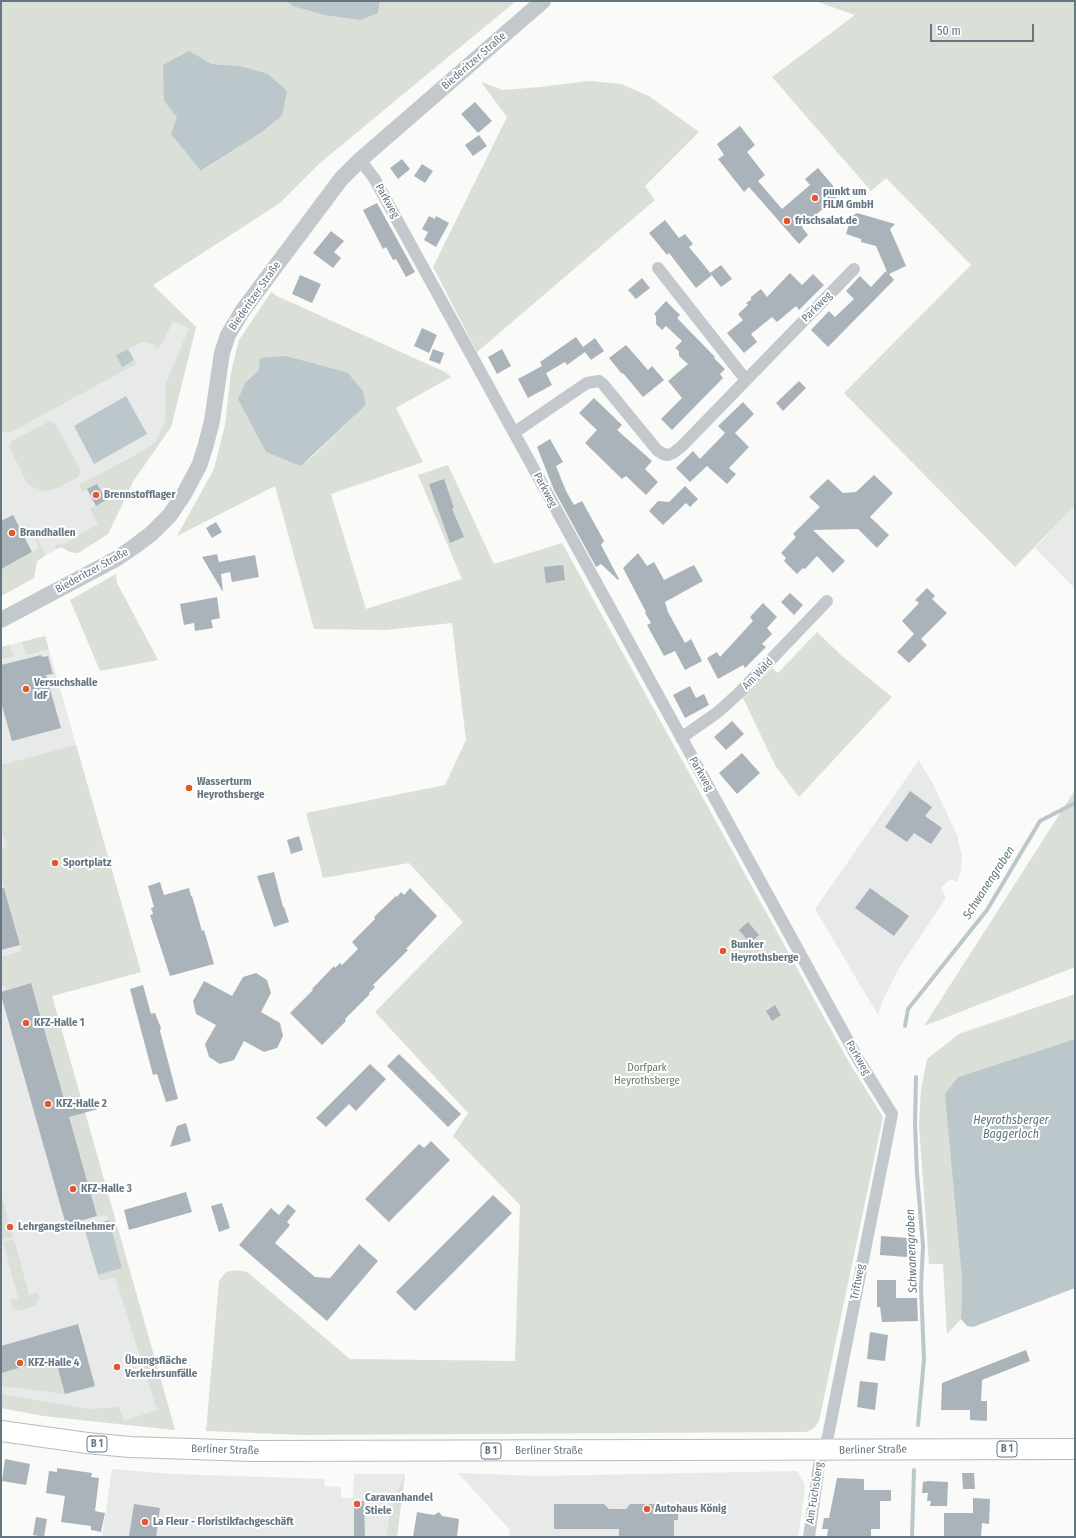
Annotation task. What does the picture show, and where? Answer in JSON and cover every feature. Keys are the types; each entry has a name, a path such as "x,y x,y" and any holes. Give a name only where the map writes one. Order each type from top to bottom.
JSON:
{"main road":[{"name":"Berliner Straße","path":"1,1431 86,1443 130,1447 252,1451 1075,1449"}],"street":[{"name":"Biederitzer Straße","path":"1,620 116,559 151,534 175,509 192,480 206,448 212,421 222,353 232,328 243,310 331,192 360,160 543,1"},
{"name":"Parkweg","path":"360,160 374,178 515,432 576,547 858,1059 892,1114"},
{"path":"658,268 746,380"},
{"name":"Parkweg","path":"515,432 587,383 599,381 604,384 657,450 668,455 673,453 681,447 854,269"},
{"name":"Am Wald","path":"681,738 718,712 739,693 827,601"},
{"name":"Triftweg","path":"823,1450 829,1429 892,1114"},
{"name":"Am Fuchsberg","path":"809,1537 819,1464 823,1450"}],"shaded area":[{"path":"152,285 196,327 171,427 134,480 108,534 78,553 70,552 61,547 46,555 37,561 34,578 1,596 1,398"},
{"path":"1075,506 1075,589 1035,548"},
{"path":"45,636 141,972 52,996 175,1430 44,1416 1,1408 1,647"},
{"path":"919,760 934,786 957,835 962,856 961,871 957,882 950,879 941,888 946,898 899,968 884,998 878,1015 815,909"},
{"path":"112,1469 173,1474 325,1479 324,1486 341,1487 341,1498 353,1498 354,1474 405,1474 391,1509 386,1537 102,1537"},
{"name":"Autohaus König","path":"797,1471 804,1482 805,1489 798,1537 509,1537 510,1530 458,1473 538,1476"}],"green space":[{"path":"1,1 286,1 293,6 378,13 380,1 516,1 320,163 280,203 153,285 196,327 171,427 134,480 108,534 78,553 70,552 61,547 57,549 55,545 66,543 98,524 90,509 96,505 87,489 82,492 79,485 143,451 156,442 164,424 166,412 165,386 189,328 173,321 162,344 156,349 155,345 147,342 140,343 116,355 122,366 134,360 136,364 11,432 1,432","holes":["188,51 212,64 240,66 282,116 262,132 202,171 171,134 178,117 164,101"]},
{"path":"815,1 1075,1 1075,506 1015,567 844,393 971,265 886,178 871,191 772,77 855,15"},
{"path":"589,81 621,84 649,96 699,132 645,186 655,200 477,352 433,267 507,117 481,82 503,90"},
{"name":"Dorfpark Heyrothsberge","path":"271,292 445,372 451,377 396,408 423,462 331,494 366,609 462,579 418,475 448,465 494,564 562,543 850,1064 883,1117 819,1421 811,1430 806,1432 302,1435 206,1431 219,1281 226,1272 235,1270 247,1272 350,1359 515,1361 520,1205 453,1136 468,1113 375,1012 463,922 409,863 323,878 306,813 445,785 466,740 452,623 385,630 314,629 275,486 177,536 214,469 225,425 231,372 239,340","holes":["317,364 347,372 366,405 301,466 246,382 259,370"]},
{"path":"50,421 56,425 79,467 80,472 78,477 58,488 44,491 30,486 26,481 9,446 12,441"},
{"path":"35,535 46,555 37,561 34,578 1,596 1,569 39,549"},
{"path":"116,574 117,583 158,660 100,671 70,600"},
{"path":"817,632 842,656 892,697 799,797 776,767 743,698 772,668 778,673"},
{"path":"45,636 49,649 26,655 22,642"},
{"path":"9,645 13,656 1,659 1,647"},
{"name":"Sportplatz","path":"76,745 141,972 52,996 175,1430 44,1416 1,1408 1,1394 88,1409 119,1407 124,1421 157,1410 115,1277 100,1281 98,1275 122,1268 107,1215 97,1216 31,983 6,990 5,986 1,986 1,957 22,951 1,877 1,849 7,847 3,836 1,836 1,765"},
{"path":"1075,790 1075,967 924,1026"},
{"path":"1075,994 1075,1039 958,1077 958,1222 962,1279 961,1319 947,1334 943,1264 929,1264 919,1125 921,1090 927,1059 959,1034"},
{"path":"1,1194 13,1237 2,1240 1,1234"},
{"path":"14,1239 29,1295 38,1292 39,1298 35,1306 19,1311 13,1308 10,1300 18,1298 3,1242"},
{"path":"60,1357 58,1368 65,1394 1,1386 1,1373"},
{"path":"405,1474 397,1537 386,1537 391,1509"}],"water":[{"path":"286,1 380,1 378,13 360,20 325,15 293,6"},
{"path":"189,51 212,64 240,66 268,74 287,91 282,116 262,132 201,171 171,134 177,117 164,101 163,65"},
{"path":"128,349 134,360 122,367 116,355"},
{"path":"285,356 347,372 363,391 366,405 301,466 266,452 238,399 246,382 259,370 260,358"},
{"path":"126,396 147,434 94,464 74,426"},
{"name":"Heyrothsberger Baggerloch","path":"1075,1039 1075,1288 973,1327 967,1326 961,1319 962,1279 945,1094 958,1077"},
{"path":"109,1220 122,1268 98,1275 84,1227"}],"building":[{"path":"475,102 492,121 478,133 461,114"},
{"path":"740,126 755,145 747,152 765,175 758,181 782,209 810,185 805,179 818,168 840,194 802,227 808,235 799,244 749,187 744,192 718,159 724,155 717,144"},
{"path":"479,135 487,146 473,156 465,145"},
{"path":"402,159 410,169 398,179 390,168"},
{"path":"422,164 433,171 425,183 414,176"},
{"path":"377,203 415,272 406,277 396,259 393,260 386,247 383,249 363,210"},
{"path":"857,213 895,224 890,229 906,266 889,274 894,280 828,347 811,330 829,311 835,317 854,299 846,291 860,276 871,287 886,271 888,274 876,246 861,242 861,239 846,234 851,217"},
{"path":"429,216 435,219 436,216 449,223 436,247 424,240 428,232 422,229"},
{"path":"665,220 679,238 685,234 693,244 689,247 712,275 696,288 669,253 667,255 649,233"},
{"path":"331,231 344,241 334,252 341,258 333,268 313,253"},
{"path":"721,265 732,279 721,287 710,273"},
{"path":"790,273 802,285 813,274 824,285 799,310 796,306 777,322 772,317 751,334 757,342 744,353 727,333 743,320 738,314 748,305 746,303 751,300 751,297 761,289 767,297"},
{"path":"300,275 321,284 312,303 292,294"},
{"path":"642,278 650,288 636,299 628,290"},
{"path":"666,301 680,315 677,318 725,369 720,374 723,378 672,430 661,419 682,398 668,381 688,364 679,356 679,351 675,348 682,341 666,326 662,330 656,324 656,316 654,314"},
{"path":"422,328 437,335 429,353 414,346"},
{"path":"576,337 583,347 595,338 604,351 591,360 585,352 567,365 565,362 546,373 552,385 528,398 518,379 542,366 540,362"},
{"path":"626,345 648,370 652,366 664,380 643,397 609,358"},
{"path":"433,349 444,353 440,364 429,360"},
{"path":"502,349 511,366 497,374 488,357"},
{"path":"799,381 806,388 783,411 776,403"},
{"path":"594,398 622,425 617,430 652,461 645,469 658,482 646,495 626,476 622,479 585,443 597,430 579,413"},
{"path":"743,402 754,414 735,433 749,447 729,468 736,474 727,484 707,466 690,482 676,468 693,451 700,459 725,433 718,426"},
{"path":"550,439 563,462 556,466 566,491 574,505 582,501 604,541 601,545 619,579 618,580 601,564 596,567 554,490 537,447"},
{"path":"874,475 893,493 870,517 889,535 877,548 858,529 813,530 845,561 833,573 817,556 805,569 803,568 797,574 784,561 786,558 781,553 796,537 793,534 820,507 809,497 828,479 843,493 856,492"},
{"path":"444,479 454,508 452,509 464,537 450,543 429,484"},
{"name":"Brennstofflager","path":"97,484 106,500 96,506 87,489"},
{"path":"685,486 698,499 690,507 686,503 663,525 649,511 658,501 669,502"},
{"name":"Brandhallen","path":"13,515 32,552 1,569 1,521"},
{"path":"216,522 222,532 212,538 206,528"},
{"path":"638,553 647,566 654,562 664,580 694,565 703,581 665,602 668,612 685,643 691,639 702,661 685,670 675,651 664,656 647,625 651,623 623,568"},
{"path":"217,554 219,562 255,555 259,577 232,582 230,572 221,574 223,592 202,557"},
{"path":"563,565 565,580 546,583 544,567"},
{"path":"927,588 935,596 932,599 947,613 921,639 927,645 909,663 897,652 914,634 902,621 919,603 915,600"},
{"path":"790,593 803,605 794,615 781,602"},
{"path":"217,597 220,618 211,620 213,628 195,631 194,623 184,625 180,604"},
{"path":"763,603 777,617 767,628 772,634 762,644 766,647 745,668 743,665 718,679 707,658 717,652 720,657 753,621 750,617"},
{"name":"Versuchshalle IdF","path":"41,655 42,657 48,656 53,674 46,675 61,728 12,741 1,702 1,665"},
{"path":"690,686 696,698 704,694 709,705 685,718 673,695"},
{"path":"732,721 744,734 726,750 714,737"},
{"path":"742,753 760,773 737,794 719,773"},
{"path":"910,791 932,807 925,816 942,828 931,844 914,833 907,842 885,827"},
{"path":"299,836 303,850 291,854 287,840"},
{"path":"274,872 283,907 289,922 274,927 257,876"},
{"path":"160,882 164,895 189,888 214,964 170,976 150,915 153,914 151,908 154,907 148,886"},
{"path":"1,888 4,888 20,945 1,950"},
{"path":"410,888 437,916 406,949 408,950 373,985 375,987 369,993 370,994 345,1019 346,1021 322,1045 290,1013 334,966 335,968 340,963 342,965 358,949 352,942 375,919 374,917 396,896 397,897 401,892 404,895"},
{"path":"870,888 909,916 894,936 855,908"},
{"path":"748,922 759,935 750,943 739,930"},
{"path":"256,973 267,980 271,993 261,1012 280,1023 283,1036 277,1048 264,1052 244,1041 234,1060 220,1064 209,1057 205,1044 216,1025 196,1014 193,1001 204,981 232,996 243,977"},
{"path":"31,983 66,1106 95,1098 98,1109 69,1117 97,1216 66,1225 1,995 1,992"},
{"path":"143,985 151,1014 155,1013 161,1028 160,1031 178,1099 166,1102 157,1074 153,1075 130,989"},
{"path":"775,1005 781,1015 772,1021 766,1011"},
{"path":"399,1054 461,1114 448,1127 387,1066"},
{"path":"370,1064 386,1079 356,1111 349,1104 326,1127 316,1118"},
{"path":"186,1123 191,1141 170,1147 177,1126"},
{"path":"431,1141 450,1160 389,1222 365,1199 419,1144 424,1148"},
{"path":"186,1192 192,1212 129,1230 124,1210"},
{"path":"493,1195 512,1213 415,1311 396,1292"},
{"path":"222,1203 230,1228 219,1232 211,1206"},
{"path":"288,1204 296,1211 287,1222 290,1225 275,1243 315,1277 330,1278 359,1244 378,1261 327,1321 239,1245 271,1208 279,1215"},
{"path":"881,1236 908,1238 907,1257 880,1255"},
{"path":"877,1280 896,1280 896,1298 917,1298 918,1321 882,1322 880,1307 877,1307"},
{"name":"KFZ-Halle 4","path":"78,1324 95,1386 65,1394 55,1358 1,1373 1,1346"},
{"path":"870,1332 888,1335 885,1361 867,1359"},
{"path":"1026,1350 1030,1361 982,1380 981,1401 987,1401 987,1421 970,1420 970,1410 941,1410 942,1383"},
{"path":"860,1381 878,1383 875,1410 857,1407"},
{"path":"5,1459 30,1464 26,1485 2,1481"},
{"path":"57,1468 92,1473 91,1477 99,1478 95,1511 105,1513 101,1532 91,1530 91,1526 61,1522 65,1496 46,1493 49,1471 57,1472"},
{"path":"962,1473 974,1473 975,1489 963,1489"},
{"path":"837,1478 864,1479 864,1490 891,1490 891,1501 880,1501 880,1529 871,1529 871,1537 827,1537 828,1529 822,1529 824,1518 829,1518"},
{"path":"923,1482 948,1482 947,1506 930,1506 931,1501 927,1501 928,1493 922,1493"},
{"path":"973,1498 990,1499 989,1524 982,1523 981,1537 944,1537 944,1513 973,1513"},
{"path":"364,1501 365,1537 354,1537 354,1502"},
{"name":"La Fleur - Floristikfachgeschäft","path":"134,1504 160,1508 156,1537 129,1537"},
{"path":"554,1504 604,1504 609,1509 626,1509 630,1504 674,1504 678,1510 678,1520 674,1520 674,1537 625,1537 619,1536 619,1529 554,1529"},
{"path":"417,1512 434,1515 439,1512 442,1516 459,1519 457,1537 413,1537"},
{"path":"36,1517 47,1519 44,1537 33,1535"}],"waterway":[{"name":"Schwanengraben","path":"905,1026 908,1009 987,910 1040,821 1075,803"},
{"name":"Schwanengraben","path":"916,1077 915,1124 917,1174 923,1246 921,1287 924,1359 918,1425"},
{"name":"Schwanengraben","path":"912,1537 914,1470"}],"place":[{"name":"punkt um FILM GmbH","path":"815,198"},
{"name":"frischsalat.de","path":"787,221"},
{"name":"Brennstofflager","path":"96,495"},
{"name":"Brandhallen","path":"12,533"},
{"name":"Versuchshalle IdF","path":"26,689"},
{"name":"Wasserturm Heyrothsberge","path":"189,788"},
{"name":"Sportplatz","path":"55,863"},
{"name":"Bunker Heyrothsberge","path":"723,951"},
{"name":"KFZ-Halle 1","path":"26,1023"},
{"name":"KFZ-Halle 2","path":"48,1104"},
{"name":"KFZ-Halle 3","path":"73,1189"},
{"name":"Lehrgangsteilnehmer","path":"10,1227"},
{"name":"KFZ-Halle 4","path":"20,1363"},
{"name":"Übungsfläche Verkehrsunfälle","path":"117,1367"},
{"name":"Caravanhandel Stiele","path":"357,1504"},
{"name":"Autohaus König","path":"647,1509"},
{"name":"La Fleur - Floristikfachgeschäft","path":"145,1522"}]}
